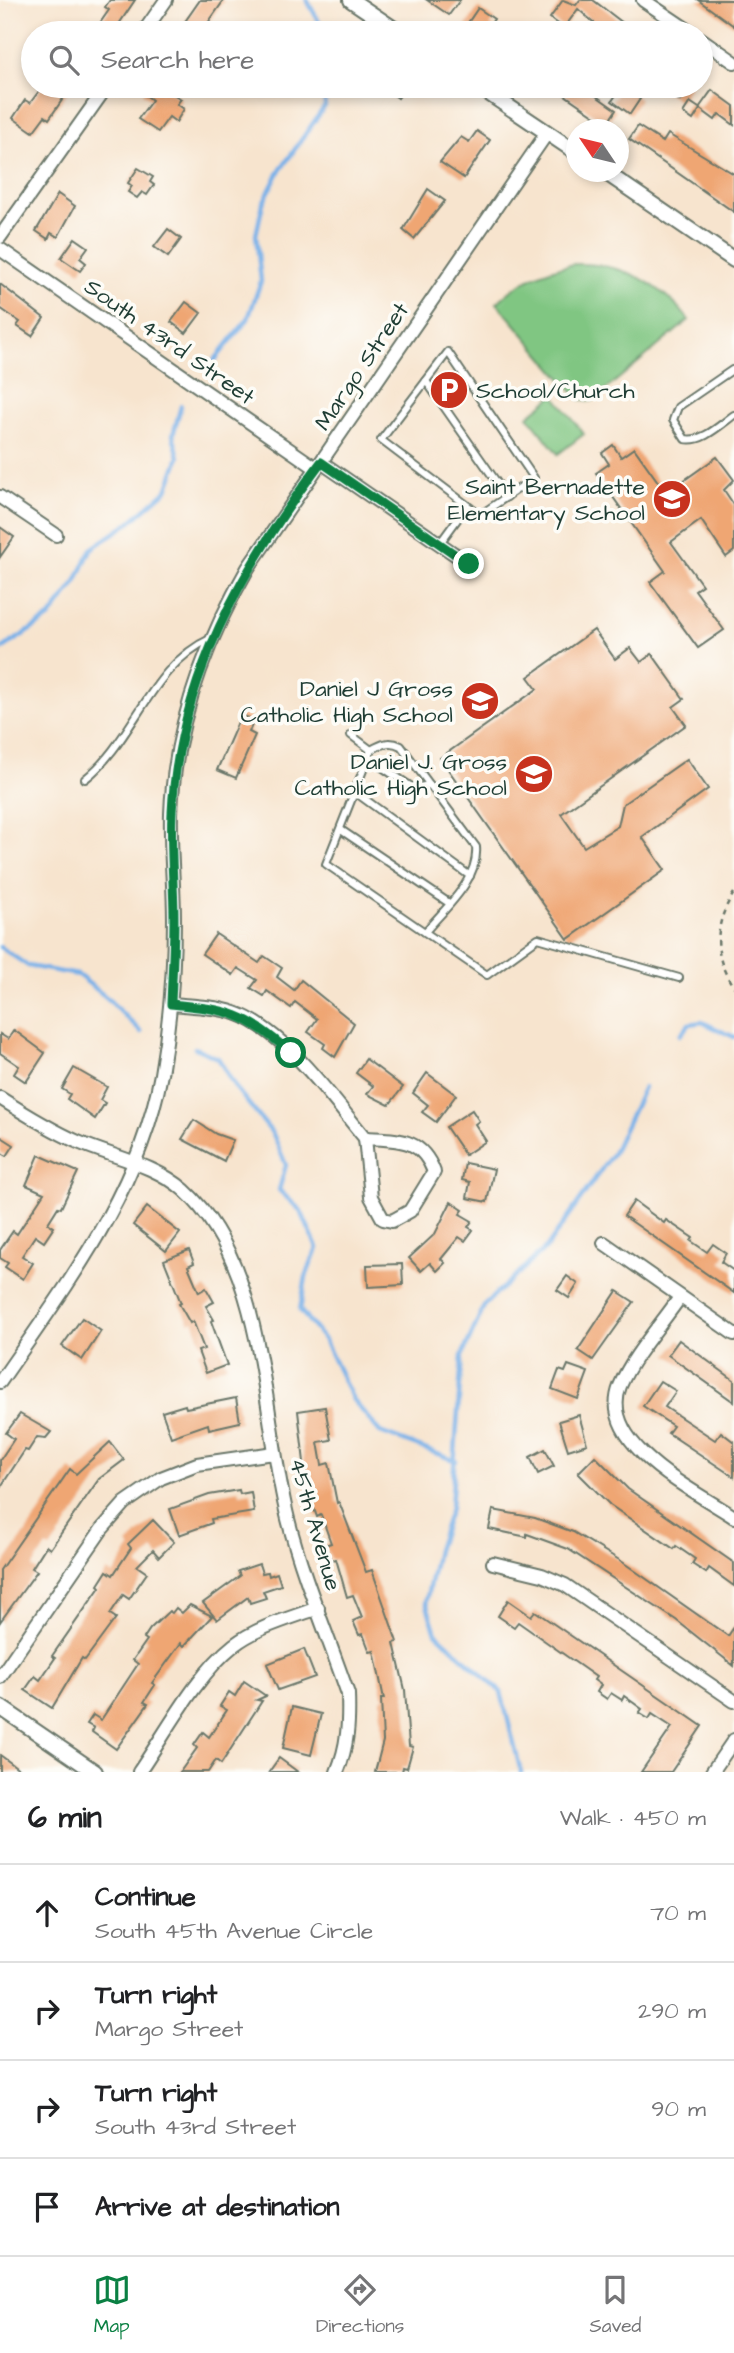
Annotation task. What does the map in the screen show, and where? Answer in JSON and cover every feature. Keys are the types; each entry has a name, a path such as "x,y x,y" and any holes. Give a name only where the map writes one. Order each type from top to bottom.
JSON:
{"street":[{"path":"151,21 166,0"},
{"path":"351,0 382,21"},
{"path":"643,0 674,21"},
{"path":"713,47 734,62"},
{"path":"0,237 98,98"},
{"path":"496,98 566,145"},
{"name":"Margo Street","path":"0,1382 99,1235 134,1163 160,1076 171,1004 174,920 172,813 184,728 212,638 248,568 547,133"},
{"path":"620,182 734,260"},
{"name":"South 43rd Street","path":"0,248 469,564"},
{"path":"0,497 56,535"},
{"path":"171,1004 219,1009 256,1023 291,1053 365,1138 371,1197 383,1219 392,1222 410,1211 434,1172 429,1158 416,1145 365,1138"},
{"name":"45th Avenue","path":"0,1098 77,1142 134,1163 181,1187 200,1205 227,1253 261,1353 274,1453 288,1520 348,1695 349,1722 344,1754 337,1772"},
{"path":"604,1243 734,1334"},
{"path":"680,1297 621,1385 616,1414 634,1447 734,1517"},
{"path":"0,1677 102,1529 125,1503 161,1478 197,1464 274,1453"},
{"path":"493,1563 542,1575 565,1585 734,1701"},
{"path":"139,1772 210,1669 234,1645 261,1630 318,1608"},
{"path":"0,1707 95,1772"},
{"path":"712,1772 734,1740"}],"lane":[{"path":"448,352 534,478 507,497 480,515 381,440 448,352"},
{"path":"732,370 678,407 673,420 685,439 690,440 701,438 734,415"},
{"path":"426,381 507,497"},
{"path":"440,543 467,506"},
{"path":"85,779 101,766 139,707 183,654 212,638"},
{"path":"351,735 372,750"},
{"path":"425,932 470,876 477,858 475,847 401,746 393,742 384,743 372,750 326,864 487,975 538,938 563,942 679,978"},
{"path":"382,767 413,788 429,785"},
{"path":"355,792 470,876"},
{"path":"341,830 449,903"}],"path":[{"path":"734,893 723,911 718,937 720,961 734,987"}],"green space":[{"path":"574,264 608,267 639,277 665,295 689,320 592,401 579,399 497,303 514,288 533,277"},
{"path":"554,395 584,434 558,454 528,416"}],"building":[{"path":"110,0 135,0 121,21 101,21 109,10 105,7"},
{"path":"200,0 224,0 209,21 185,21"},
{"path":"427,0 460,0 449,15"},
{"path":"563,0 576,5 580,0 593,0 620,21 592,21 578,9 569,21 554,21 550,18"},
{"path":"698,0 734,0 734,26"},
{"path":"478,8 494,19 493,21 469,21"},
{"path":"713,91 734,106 734,125 719,114 715,120 700,109 693,120 683,113 690,102 699,108 706,98 713,98"},
{"path":"34,98 63,98 49,119 45,116 33,132 13,118 25,100 30,103"},
{"path":"149,98 179,98 177,104 184,109 176,122 169,117 158,132 138,119 152,100"},
{"path":"569,98 599,98 616,110 610,119 600,119"},
{"path":"614,98 640,99 630,114 612,101"},
{"path":"638,126 663,142 668,134 734,174 734,212 629,139"},
{"path":"477,131 490,140 464,178 440,162 461,137 469,142"},
{"path":"138,168 153,177 150,182 154,185 147,195 142,192 137,198 128,192 132,186 128,183"},
{"path":"428,189 445,201 414,239 403,230"},
{"path":"58,194 75,206 58,237 51,233 48,239 36,231"},
{"path":"168,229 181,239 168,257 154,247"},
{"path":"75,238 88,247 80,258 86,263 80,271 61,258"},
{"path":"0,284 44,318 32,336 17,326 20,322 0,308"},
{"path":"186,302 201,313 186,333 171,322"},
{"name":"Saint Bernadette Elementary School","path":"613,445 621,457 634,448 666,493 717,457 734,480 724,490 734,505 734,551 726,557 701,520 671,542 702,585 695,590 724,630 698,648 650,582 665,571 596,473 609,464 602,453"},
{"path":"0,527 14,537 0,557"},
{"name":"Daniel J. Gross Catholic High School","path":"594,630 615,659 630,648 641,662 652,654 684,699 673,707 686,725 561,814 584,847 618,826 623,804 687,759 708,789 642,837 665,870 568,939 440,758 537,689 528,677"},
{"path":"241,715 254,720 249,732 255,735 236,778 217,770"},
{"path":"216,934 259,963 264,956 282,968 277,977 294,990 301,980 354,1023 335,1057 323,1048 325,1044 308,1032 317,1019 295,1002 291,1008 267,991 264,996 251,988 257,980 238,968 233,975 202,954"},
{"path":"14,1030 45,1053 26,1082 14,1074 19,1066 0,1053 0,1034 8,1039"},
{"path":"366,1059 403,1087 389,1105 367,1094 373,1086 356,1073"},
{"path":"74,1068 107,1087 100,1100 105,1103 95,1119 67,1099 70,1094 62,1089"},
{"path":"427,1073 456,1095 436,1122 422,1112 428,1105 413,1093"},
{"path":"472,1110 479,1121 475,1124 486,1141 465,1155 446,1127"},
{"path":"194,1120 216,1134 233,1140 224,1161 182,1139"},
{"path":"0,1136 14,1145 7,1156 0,1152"},
{"path":"39,1155 78,1172 61,1208 58,1207 48,1223 54,1227 44,1242 35,1236 22,1256 33,1263 23,1279 5,1267 8,1263 0,1258 0,1250 13,1231 17,1234 44,1193 26,1185"},
{"path":"465,1163 494,1169 487,1202 467,1198 470,1182 462,1180"},
{"path":"634,1201 664,1223 666,1220 693,1238 691,1241 707,1252 713,1244 726,1253 721,1262 734,1271 734,1293 624,1216"},
{"path":"451,1202 463,1210 460,1214 472,1221 468,1227 473,1230 465,1241 459,1237 441,1259 445,1263 437,1271 430,1263 421,1271 409,1258 435,1234"},
{"path":"147,1207 180,1233 166,1251 133,1225"},
{"path":"189,1250 194,1263 188,1266 199,1292 206,1288 214,1302 206,1306 214,1320 211,1321 227,1365 206,1373 198,1351 204,1349 193,1321 190,1323 179,1304 181,1303 164,1260"},
{"path":"402,1264 403,1285 368,1287 367,1265"},
{"path":"567,1276 578,1284 569,1298 557,1290"},
{"path":"617,1291 634,1302 593,1360 578,1350"},
{"path":"82,1318 101,1331 82,1360 62,1346"},
{"path":"679,1340 734,1380 734,1402 668,1355"},
{"path":"568,1365 588,1372 578,1399 552,1389 559,1370 565,1372"},
{"path":"660,1381 676,1391 665,1407 715,1440 721,1432 734,1442 734,1477 668,1433 673,1426 643,1406"},
{"path":"236,1398 240,1422 209,1429 208,1424 171,1437 162,1412 185,1405 186,1408"},
{"path":"325,1407 331,1440 318,1442 322,1465 329,1463 337,1503 339,1502 366,1572 372,1570 397,1642 394,1643 405,1690 409,1746 413,1747 407,1768 403,1767 402,1772 375,1772 383,1741 381,1699 384,1699 374,1651 370,1652 363,1634 359,1635 353,1621 362,1617 353,1595 347,1597 336,1559 331,1560 325,1545 331,1543 321,1515 317,1517 312,1503 315,1502 310,1479 306,1479 298,1411"},
{"path":"20,1414 51,1432 46,1438 37,1437 28,1451 25,1450 0,1488 0,1460 14,1439 6,1433"},
{"path":"579,1415 587,1444 568,1450 559,1421"},
{"path":"110,1442 124,1460 99,1479 50,1549 46,1546 32,1568 37,1571 0,1622 0,1570 70,1469 76,1474"},
{"path":"545,1449 554,1466 538,1474 530,1457"},
{"path":"595,1456 628,1489 734,1563 734,1586 709,1568 706,1573 692,1564 695,1559 676,1546 674,1549 610,1505 578,1473"},
{"path":"239,1490 240,1494 251,1492 254,1512 211,1519 212,1523 179,1535 170,1509 209,1495"},
{"path":"493,1510 535,1518 573,1532 621,1561 728,1636 734,1627 734,1666 676,1620 568,1549 527,1534 527,1537 489,1529"},
{"path":"153,1520 174,1542 159,1557 153,1550 137,1566 147,1573 129,1599 123,1595 110,1614 116,1618 85,1660 82,1658 52,1708 25,1690 35,1676 40,1680 55,1658 52,1656 100,1587 98,1585 107,1571 113,1575 131,1548 128,1544"},
{"path":"259,1564 262,1573 268,1572 269,1576 277,1573 281,1585 263,1591 266,1598 250,1603 248,1597 217,1620 203,1603 240,1576 238,1571"},
{"path":"508,1600 531,1616 535,1611 702,1726 671,1772 641,1772 672,1727 652,1714 649,1719 639,1713 642,1709 624,1696 622,1700 611,1693 607,1699 597,1692 601,1685 594,1680 596,1677 518,1622 514,1627 498,1616"},
{"path":"190,1605 212,1616 184,1646 181,1643 152,1683 155,1685 144,1702 148,1704 116,1749 92,1732 94,1728 87,1724 93,1715 101,1720 138,1664 133,1660 147,1640 144,1638 150,1629 169,1611 172,1613 176,1608 182,1613"},
{"path":"304,1649 315,1677 278,1690 267,1664"},
{"path":"244,1681 266,1696 257,1700 262,1701 221,1764 216,1760 208,1772 180,1772 197,1748 194,1745 203,1732 209,1737 227,1710 220,1706 229,1692 235,1696"},
{"path":"292,1707 321,1714 311,1755 283,1748"},
{"path":"0,1755 23,1772 0,1772"},
{"path":"279,1758 298,1772 269,1772"}],"waterway":[{"path":"307,0 318,21"},
{"path":"214,361 248,319 261,281 256,235 263,203 279,172 325,106 324,98"},
{"path":"0,650 50,617 76,582 91,549 129,523 167,490 179,457 173,435 181,406"},
{"path":"0,947 28,966 78,975 106,997 141,1032"},
{"path":"680,1035 689,1024 702,1022 734,1037"},
{"path":"195,1048 218,1058 235,1087 273,1134 286,1165 279,1190 301,1211 317,1248 306,1277 300,1310 324,1340 353,1400 380,1432 456,1461"},
{"path":"521,1772 501,1692 436,1633 426,1602 437,1550 451,1508 462,1356 485,1304 547,1247 613,1153 644,1087"}],"place":[{"name":"School/Church","path":"449,390"},
{"name":"Saint Bernadette Elementary School","path":"672,499"},
{"name":"Daniel J Gross Catholic High School","path":"480,701"},
{"name":"Daniel J. Gross Catholic High School","path":"534,774"}],"route":[{"path":"291,1053 256,1023 236,1013 171,1004 174,920 172,813 178,754 205,655 248,568 321,462 469,564"}]}
